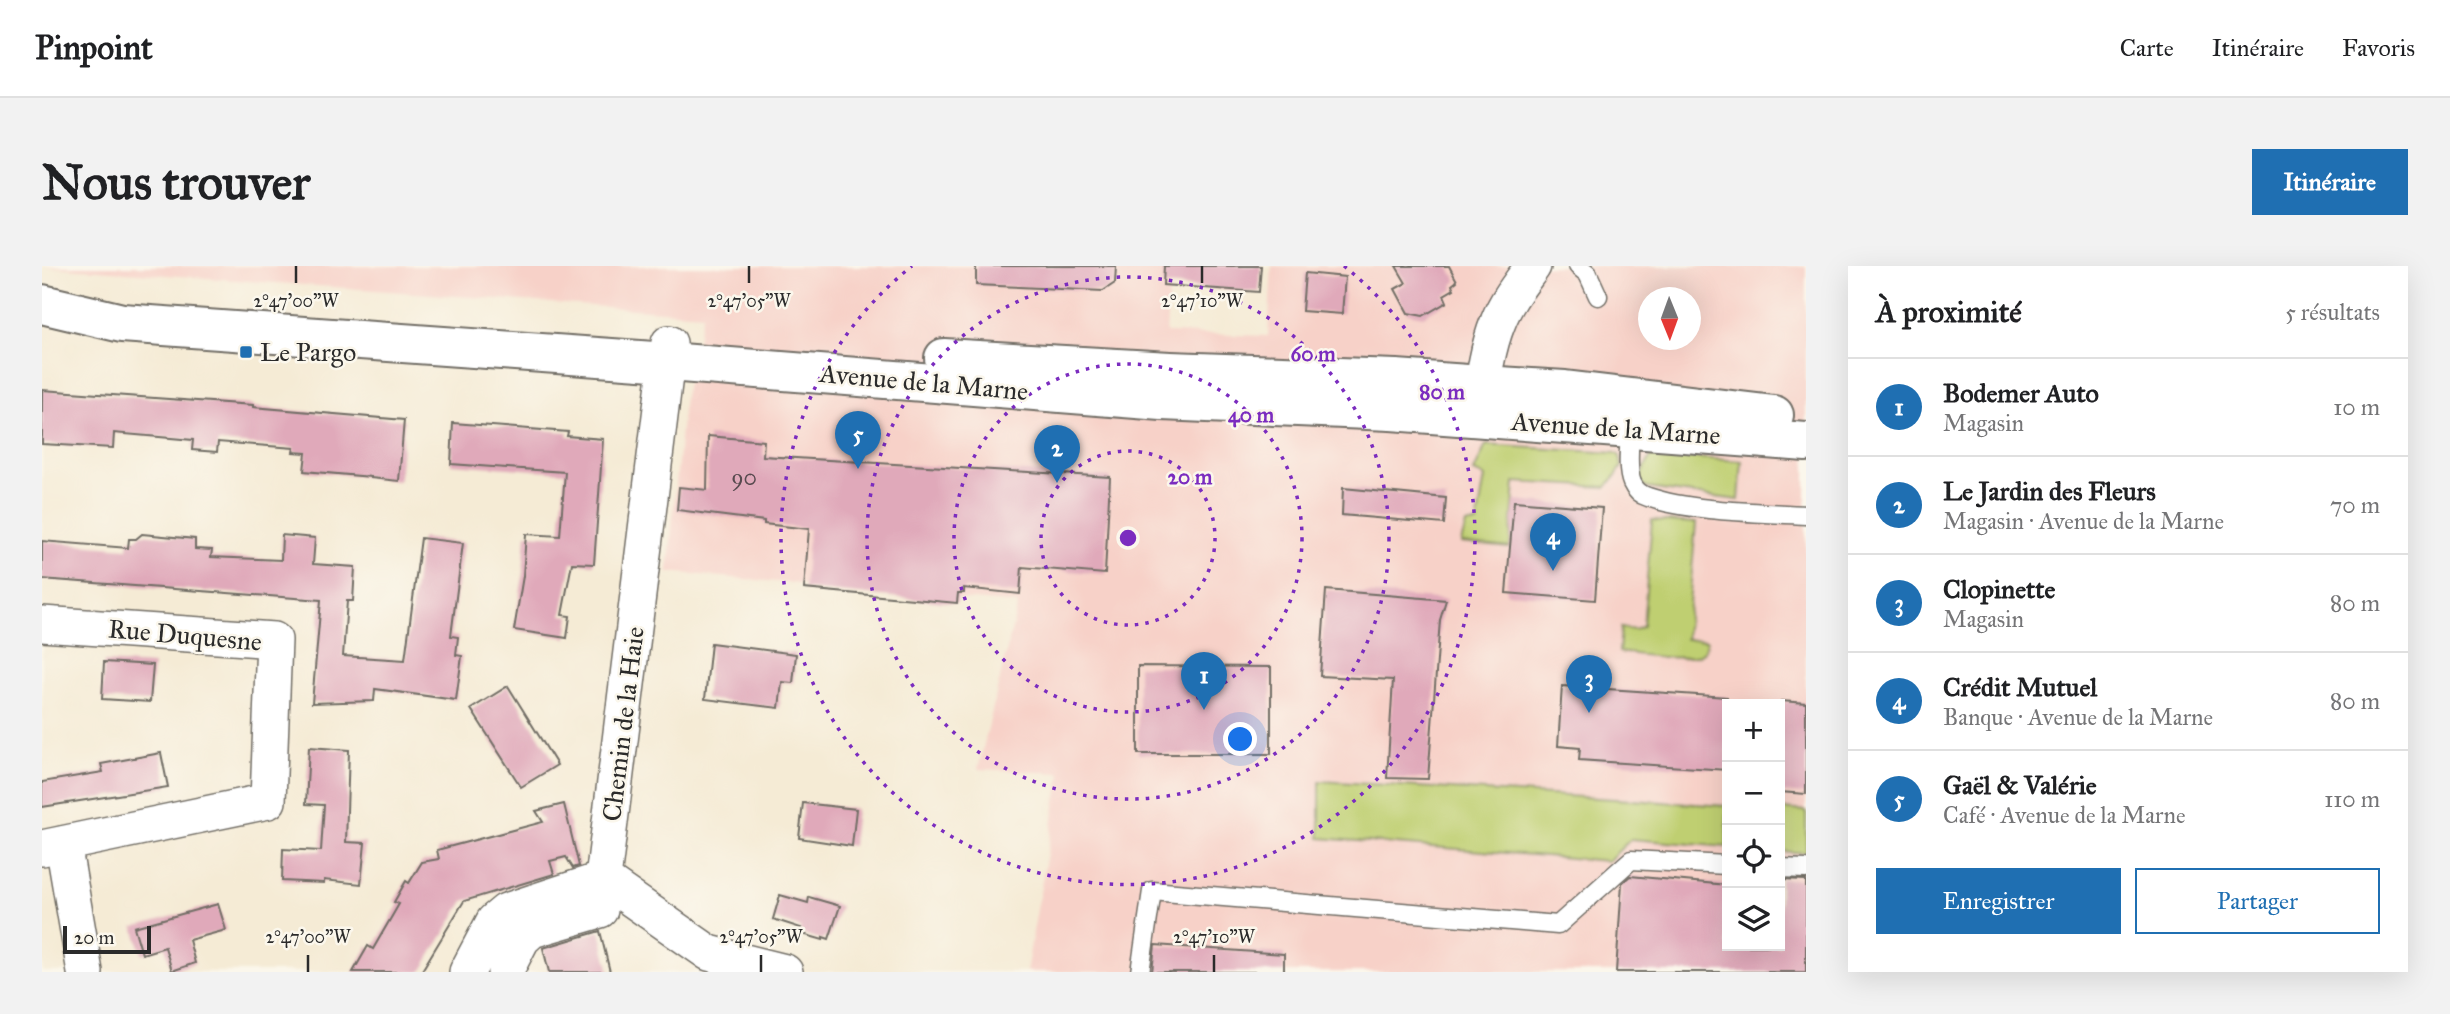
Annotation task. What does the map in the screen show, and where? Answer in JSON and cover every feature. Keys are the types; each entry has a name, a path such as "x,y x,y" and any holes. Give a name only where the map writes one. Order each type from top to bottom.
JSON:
{"main road":[{"name":"Avenue de la Marne","path":"44,304 122,323 722,355 1166,386 1396,379 1481,401 1630,428 1806,442"},
{"name":"Avenue de la Marne","path":"1481,401 1565,390 1806,418"}],"street":[{"path":"1481,401 1497,324 1512,295 1533,266"},
{"name":"Chemin de la Haie","path":"505,972 522,939 532,930 600,910 601,880 668,352"},
{"name":"Rue Duquesne","path":"42,624 274,640 268,801 53,846"},
{"path":"53,846 85,972"},
{"path":"467,972 494,921 506,911 601,880 709,953 785,972"}],"lane":[{"path":"1578,266 1588,274 1598,296"},
{"path":"1630,428 1631,481 1637,491 1646,497 1729,510 1806,515"},
{"path":"1140,972 1152,891 1558,925 1631,860 1722,865"},
{"path":"1785,868 1806,869"}],"shaded area":[{"path":"42,266 1170,266 1166,333 1268,336 1272,266 1806,266 1806,972 1026,972 1061,773 978,769 1018,604 668,572 684,396 703,314"}],"green space":[{"path":"1486,445 1616,453 1620,456 1622,467 1607,487 1515,482 1510,548 1461,543 1466,524 1477,524 1485,477 1474,472"},
{"path":"1652,455 1742,461 1739,500 1647,488 1639,478"},
{"path":"1652,520 1696,523 1686,639 1707,640 1704,651 1698,655 1677,658 1619,652 1621,628 1635,630 1643,626"},
{"path":"1320,781 1722,806 1722,847 1631,839 1608,861 1320,838"},
{"path":"1785,809 1806,811 1806,853 1785,851"}],"building":[{"path":"976,266 1116,266 1115,283 1103,291 976,285"},
{"path":"1164,266 1261,266 1259,292 1163,285"},
{"path":"1396,266 1449,266 1457,281 1452,285 1454,289 1444,295 1447,302 1423,316 1408,313 1395,289 1406,283"},
{"path":"1305,273 1345,277 1342,314 1302,311"},
{"path":"42,390 253,405 404,420 399,481 304,471 306,453 293,452 294,448 218,442 217,452 192,450 193,440 114,433 113,448 42,444"},
{"path":"453,423 568,432 567,436 603,439 594,564 572,563 562,615 570,616 567,638 514,630 523,576 526,534 560,536 565,472 451,464"},
{"path":"708,436 764,441 763,456 1110,477 1105,574 1022,567 1020,594 964,588 964,593 958,593 957,603 804,589 809,529 677,510 679,487 707,490"},
{"path":"1343,488 1446,498 1444,524 1342,515"},
{"path":"1514,501 1602,508 1595,600 1506,593"},
{"path":"142,534 195,539 195,549 212,550 211,557 281,560 282,535 315,538 313,564 355,567 353,601 347,601 343,656 405,660 421,538 463,543 451,636 458,637 456,655 462,656 456,700 375,689 374,701 312,703 321,600 42,579 42,541 128,548 129,539 136,539"},
{"path":"1326,590 1446,600 1440,620 1428,779 1387,778 1393,680 1320,676"},
{"path":"711,643 796,654 793,683 782,682 779,708 705,699"},
{"path":"104,662 153,665 150,702 102,699"},
{"path":"1138,666 1271,667 1271,754 1138,754"},
{"path":"508,686 557,765 521,787 471,709"},
{"path":"1562,686 1727,697 1722,699 1722,770 1579,760 1580,748 1558,746"},
{"path":"1785,701 1806,703 1806,794 1785,792"},
{"path":"309,747 349,750 346,842 365,843 361,884 324,880 324,883 282,881 283,849 321,851 324,805 306,804"},
{"path":"161,753 168,787 42,807 42,782 103,772 101,764"},
{"path":"803,803 856,809 852,846 799,838"},
{"path":"564,804 579,866 573,868 566,857 550,861 554,874 464,901 421,972 353,972 368,946 373,949 399,904 394,902 406,881 409,883 422,862 439,859 437,850 543,822 536,811"},
{"path":"1630,876 1722,885 1722,951 1785,951 1785,879 1806,880 1806,972 1616,972 1622,883"},
{"path":"780,895 808,903 809,897 840,906 829,939 823,937 823,940 799,933 801,928 773,919"},
{"path":"218,904 226,930 189,940 195,963 172,971 165,947 142,954 134,927"},
{"path":"600,931 610,972 549,972 543,948"},
{"path":"1155,945 1284,954 1284,972 1152,972"}],"place":[{"name":"Le Pargo","path":"246,352"},
{"name":"Gaël & Valérie","path":"858,469"},
{"name":"Le Jardin des Fleurs","path":"1057,483"},
{"name":"Crédit Mutuel","path":"1553,571"},
{"name":"Bodemer Auto","path":"1204,710"},
{"name":"Clopinette","path":"1589,713"}]}
